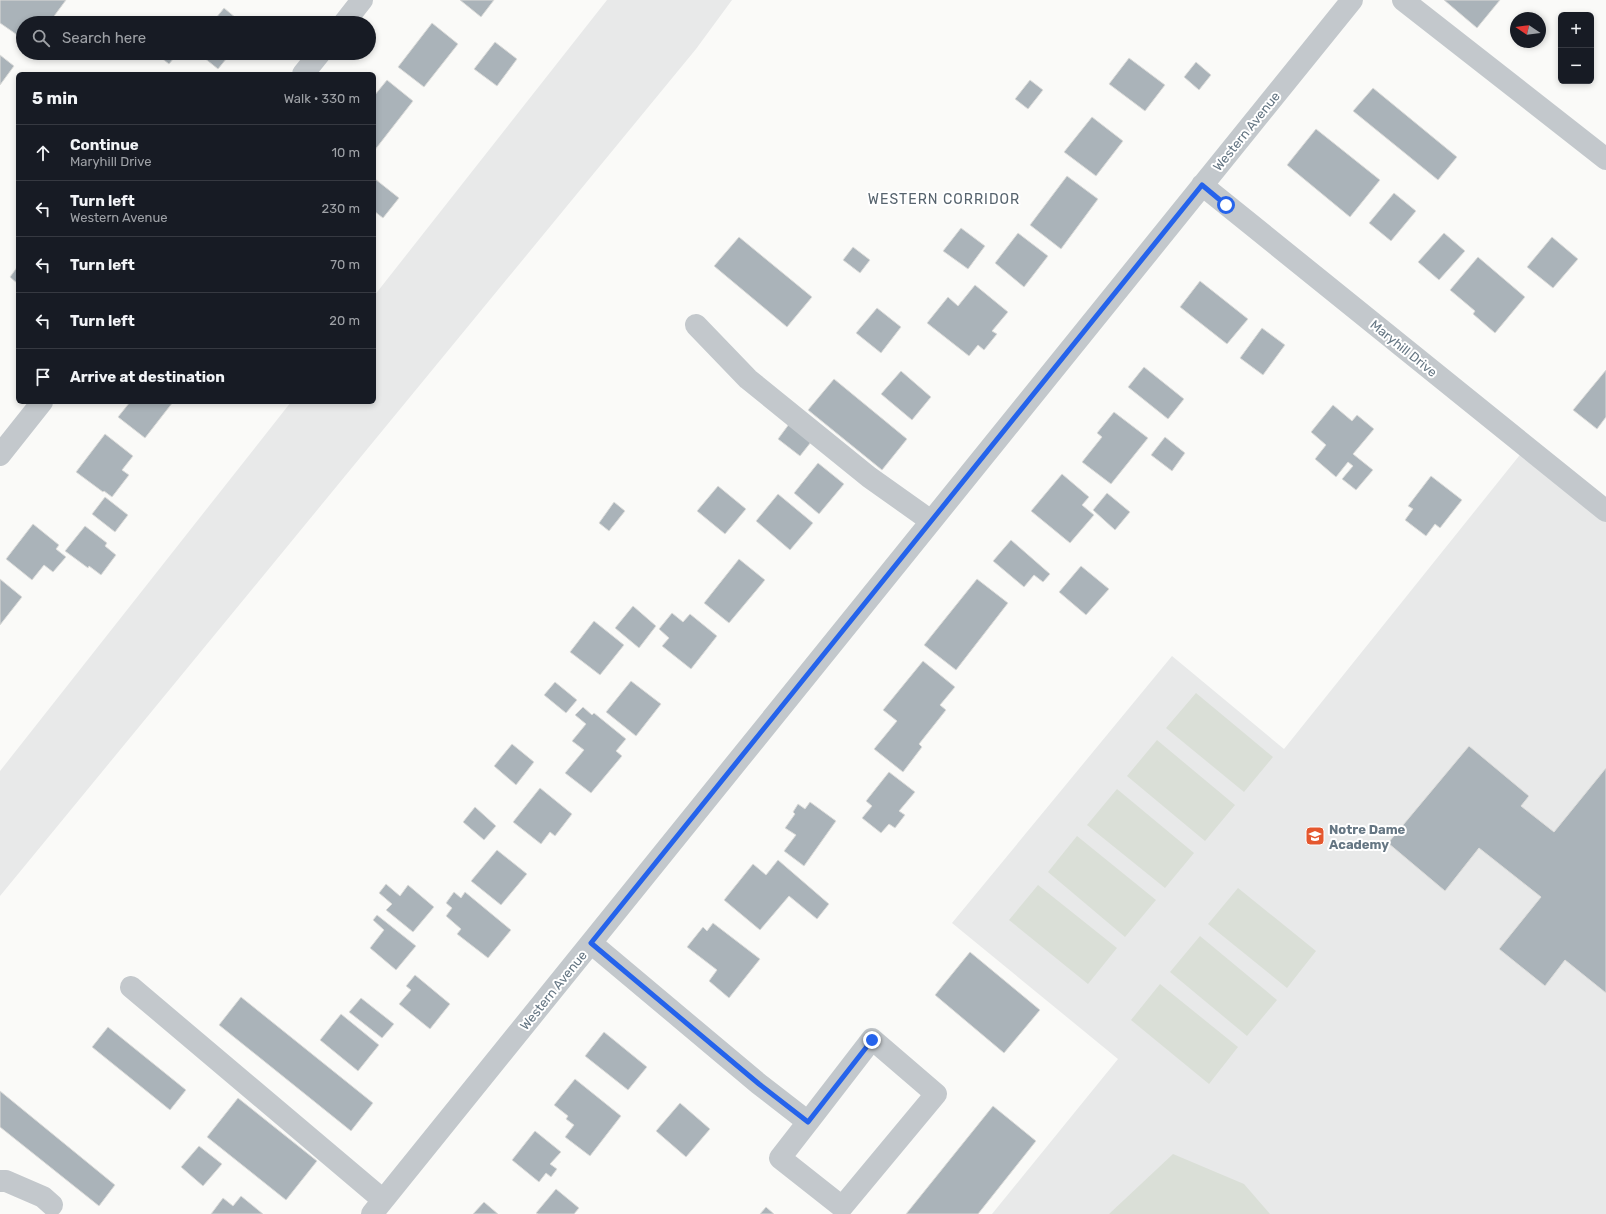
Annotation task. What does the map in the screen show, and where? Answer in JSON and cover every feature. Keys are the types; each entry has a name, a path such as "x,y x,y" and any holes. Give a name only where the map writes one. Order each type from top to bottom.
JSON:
{"street":[{"path":"349,16 362,0"},
{"name":"Western Avenue","path":"378,1207 1352,0"},
{"path":"1403,0 1606,159"},
{"path":"305,72 314,60"},
{"name":"Maryhill Drive","path":"1202,185 1606,511"},
{"path":"696,324 748,378 869,477 931,521"},
{"path":"0,455 40,404"},
{"path":"591,943 759,1084 808,1122"},
{"path":"132,987 378,1207"},
{"path":"872,1040 936,1094 842,1207 780,1158 808,1122 872,1040"},
{"path":"0,1181 6,1181 43,1197 52,1205"}],"shaded area":[{"path":"607,0 732,0 696,49 0,896 0,771 289,404 376,404 376,293"},
{"name":"Notre Dame Academy","path":"1527,446 1606,511 1606,1214 992,1214 1118,1059 952,923 1172,656 1284,749"},
{"path":"1196,693 1273,757 1244,792 1166,728"},
{"path":"1157,740 1235,805 1205,841 1127,776"},
{"path":"1117,789 1194,853 1165,888 1087,825"},
{"path":"1077,836 1156,900 1125,937 1048,872"},
{"path":"1038,885 1117,948 1088,984 1009,920"},
{"path":"1238,888 1316,951 1287,988 1208,924"},
{"path":"1200,936 1277,1000 1247,1036 1170,972"},
{"path":"1160,984 1238,1047 1209,1084 1131,1020"},
{"path":"1173,1154 1244,1184 1270,1214 1109,1214"}],"building":[{"path":"0,0 66,0 54,16 16,16 16,34 0,23"},
{"path":"460,0 494,0 481,17"},
{"path":"1444,0 1500,0 1477,28"},
{"path":"224,8 234,16 218,16"},
{"path":"432,23 458,44 424,87 398,67"},
{"path":"495,42 517,59 497,86 474,69"},
{"path":"0,55 14,66 0,85"},
{"path":"1129,58 1165,85 1145,111 1109,84"},
{"path":"164,60 172,60 169,64"},
{"path":"207,60 225,60 218,69"},
{"path":"1196,62 1211,75 1199,90 1184,77"},
{"path":"387,80 413,101 376,148 376,94"},
{"path":"1030,80 1043,90 1028,109 1015,99"},
{"path":"1373,88 1457,157 1438,180 1353,111"},
{"path":"1092,117 1123,141 1096,176 1064,152"},
{"path":"1316,129 1380,180 1350,217 1287,165"},
{"path":"1067,176 1098,199 1061,249 1030,225"},
{"path":"376,180 399,198 383,218 376,213"},
{"path":"1394,193 1416,211 1391,241 1369,223"},
{"path":"961,228 985,246 968,269 943,251"},
{"path":"1018,233 1048,256 1024,287 995,263"},
{"path":"1444,233 1465,251 1439,280 1418,262"},
{"path":"739,237 812,297 787,327 714,266"},
{"path":"1552,237 1578,259 1553,288 1527,267"},
{"path":"853,247 870,260 860,273 843,260"},
{"path":"1478,257 1525,297 1495,333 1473,314 1475,311 1450,290"},
{"path":"16,269 16,282 10,277"},
{"path":"1200,281 1248,319 1227,344 1180,307"},
{"path":"975,285 1008,312 992,331 997,334 984,350 978,345 969,356 927,323 948,297 958,306"},
{"path":"877,308 901,327 881,353 856,333"},
{"path":"1262,328 1285,345 1263,375 1240,358"},
{"path":"1144,367 1184,399 1168,419 1128,387"},
{"path":"1606,370 1606,417 1597,429 1573,410"},
{"path":"901,371 931,397 912,420 881,394"},
{"path":"834,379 907,439 882,470 808,410"},
{"path":"128,404 171,404 145,438 118,417"},
{"path":"1333,405 1352,421 1357,415 1374,429 1353,454 1373,470 1356,490 1342,479 1353,466 1348,462 1336,477 1315,459 1326,445 1311,432"},
{"path":"1114,412 1148,438 1111,484 1082,462 1102,437 1097,433"},
{"path":"792,420 815,437 800,456 778,439"},
{"path":"105,434 133,456 122,470 129,475 112,497 76,472"},
{"path":"1165,437 1185,453 1172,471 1151,455"},
{"path":"818,463 844,484 819,514 794,493"},
{"path":"1062,474 1089,497 1082,505 1094,515 1070,543 1031,511"},
{"path":"1431,476 1462,500 1440,528 1435,524 1426,536 1405,520 1413,509 1408,506"},
{"path":"718,486 746,509 725,534 697,511"},
{"path":"1107,493 1130,512 1115,530 1093,510"},
{"path":"778,494 813,523 790,550 756,521"},
{"path":"105,497 128,515 115,532 92,514"},
{"path":"614,502 625,511 609,531 599,523"},
{"path":"33,524 59,545 56,549 66,557 53,572 44,565 32,580 6,559"},
{"path":"85,526 107,543 105,546 116,555 101,575 89,566 88,568 65,551"},
{"path":"1011,540 1050,574 1043,582 1034,575 1024,587 993,561"},
{"path":"739,559 765,580 729,623 704,603"},
{"path":"1081,566 1109,589 1086,615 1059,592"},
{"path":"0,579 22,597 0,625"},
{"path":"977,579 1008,603 956,670 924,645"},
{"path":"633,606 656,626 639,648 615,628"},
{"path":"672,613 683,622 690,614 717,636 691,669 662,646 669,638 659,629"},
{"path":"594,621 624,645 600,675 570,652"},
{"path":"923,661 955,687 940,705 946,710 919,744 922,747 903,772 874,749 897,721 883,710"},
{"path":"631,681 661,704 636,736 606,712"},
{"path":"555,682 577,700 566,713 544,695"},
{"path":"583,707 592,715 594,713 626,739 616,751 622,756 591,793 565,773 584,750 572,741 586,724 575,715"},
{"path":"512,744 534,762 516,785 494,766"},
{"path":"1469,746 1529,796 1521,806 1554,832 1606,768 1606,993 1565,960 1545,986 1499,949 1541,897 1479,848 1445,891 1388,843"},
{"path":"889,772 915,792 899,811 905,815 895,828 889,824 881,833 862,818 872,806 866,801"},
{"path":"540,788 572,814 555,836 550,832 541,844 513,822"},
{"path":"810,802 836,821 804,866 784,851 796,835 785,828 795,814 793,812 798,804 805,809"},
{"path":"475,807 496,826 484,840 463,822"},
{"path":"497,850 527,874 501,905 471,881"},
{"path":"778,860 829,904 817,919 789,896 760,930 724,900 753,864 766,875"},
{"path":"386,884 400,896 408,885 434,907 413,932 386,910 392,904 379,893"},
{"path":"454,892 461,898 465,892 511,930 488,958 457,934 461,929 446,916 452,908 446,903"},
{"path":"377,915 416,946 396,970 370,948 384,930 373,920"},
{"path":"713,923 760,959 729,998 709,981 717,970 687,947 703,927 707,931"},
{"path":"970,952 1040,1010 1004,1053 935,995"},
{"path":"415,975 450,1004 430,1029 399,1004 411,990 406,986"},
{"path":"241,997 373,1103 351,1131 219,1025"},
{"path":"361,998 394,1024 382,1038 349,1012"},
{"path":"341,1014 379,1045 358,1071 320,1040"},
{"path":"108,1027 186,1090 170,1110 92,1047"},
{"path":"604,1032 647,1067 628,1090 585,1056"},
{"path":"575,1079 621,1116 590,1156 565,1137 574,1125 566,1119 568,1116 554,1105"},
{"path":"0,1091 115,1185 99,1206 0,1127"},
{"path":"238,1098 317,1161 286,1200 207,1137"},
{"path":"680,1103 710,1129 686,1157 656,1131"},
{"path":"993,1106 1036,1141 978,1214 906,1214"},
{"path":"535,1131 561,1152 550,1164 557,1169 551,1177 546,1173 539,1182 512,1160"},
{"path":"199,1146 222,1164 203,1186 181,1167"},
{"path":"556,1189 579,1208 574,1214 536,1213"},
{"path":"241,1196 263,1214 211,1214 223,1198 233,1206"},
{"path":"484,1202 498,1214 473,1214"},
{"path":"766,1207 774,1214 760,1214"}],"place":[{"name":"Notre Dame Academy","path":"1315,836"}],"district":[{"name":"WESTERN CORRIDOR","path":"944,199"}],"route":[{"path":"872,1040 808,1122 759,1084 591,943 1202,185 1226,205"}]}
